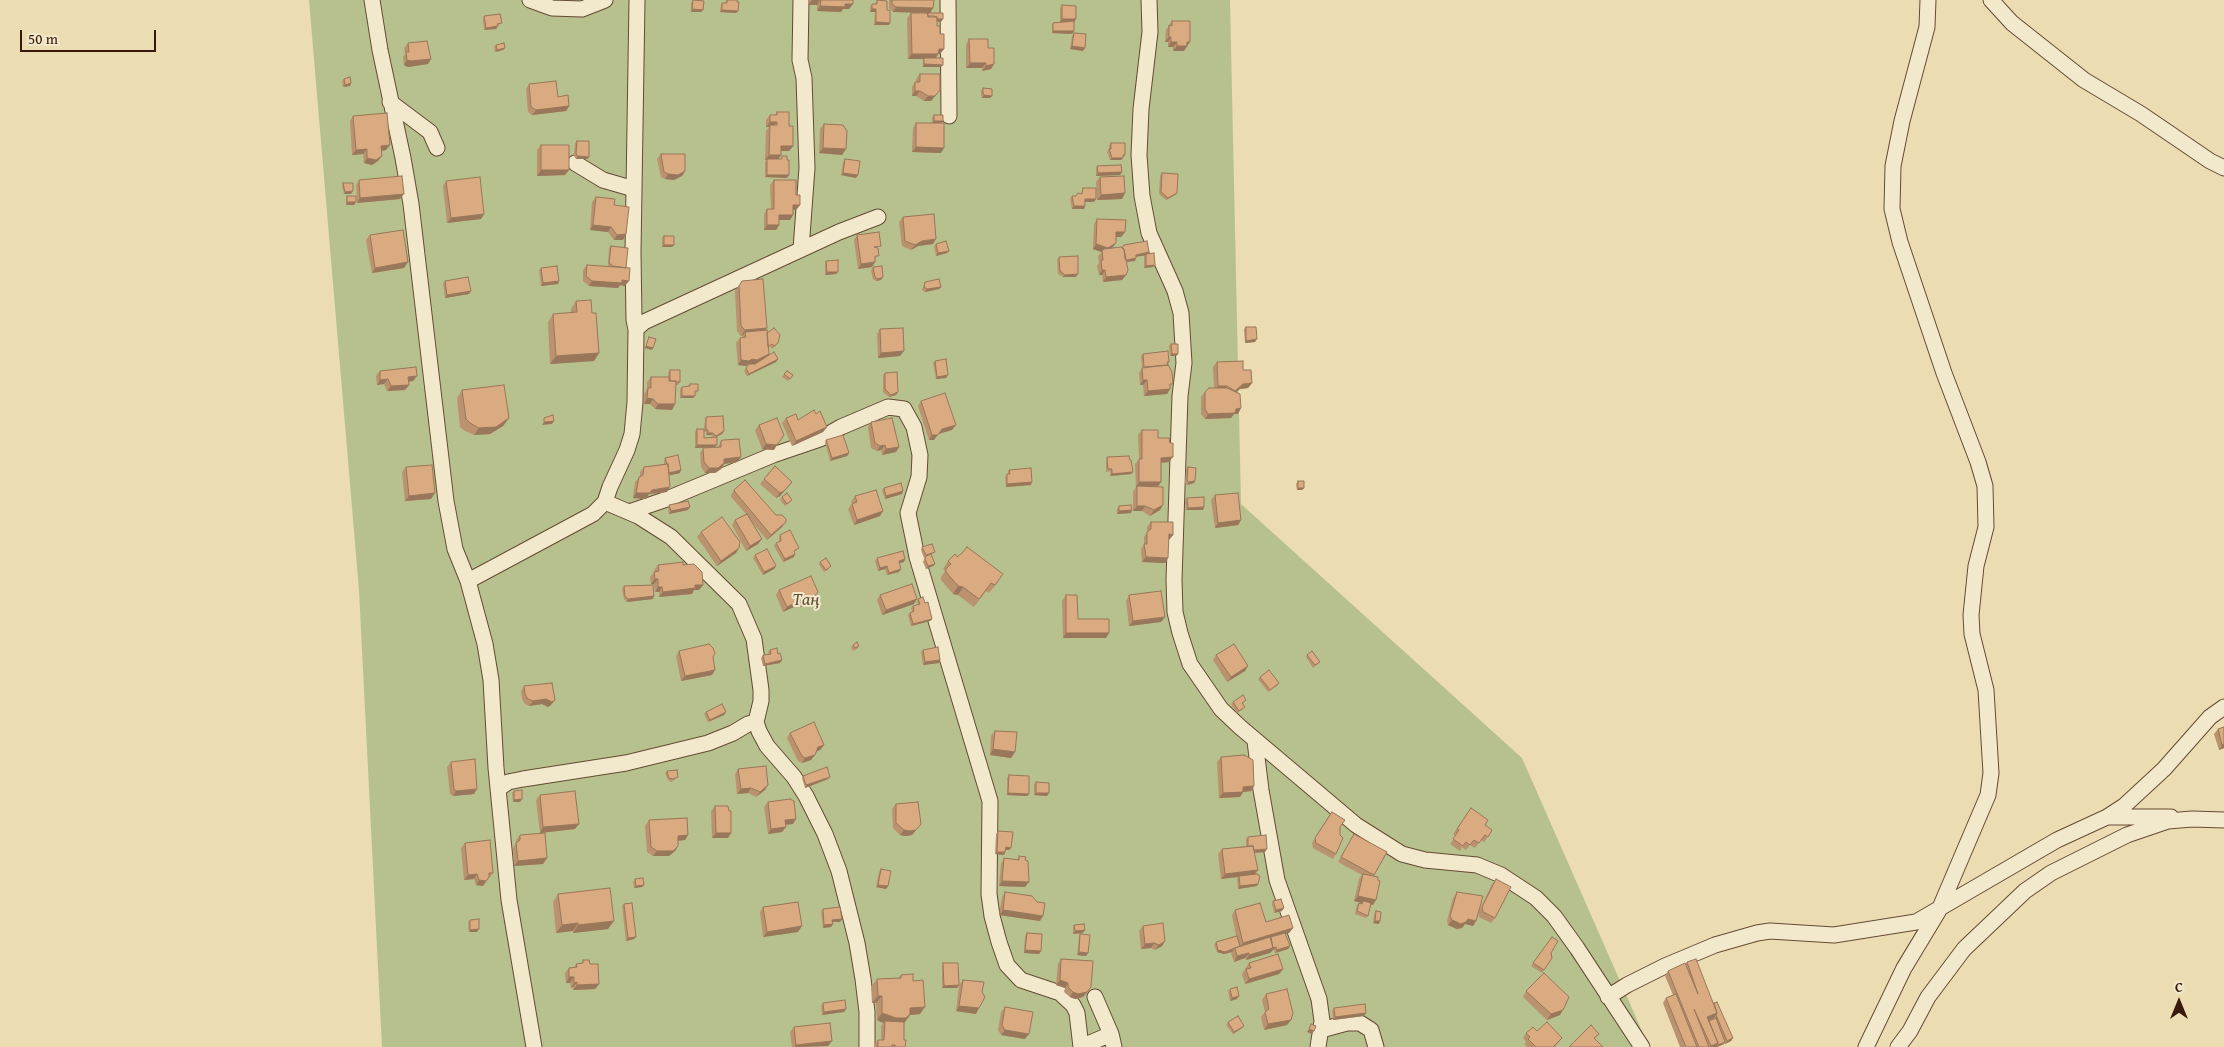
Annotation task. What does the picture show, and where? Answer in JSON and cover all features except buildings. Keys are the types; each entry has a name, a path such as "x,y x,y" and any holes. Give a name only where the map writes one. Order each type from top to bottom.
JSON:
{"street":[{"path":"372,0 411,204 446,501 455,549 468,582 485,644 491,680 498,788 515,942 534,1047"},
{"path":"530,0 552,8 582,9 605,0"},
{"path":"468,582 592,514 605,502 632,434 635,402 636,330 634,320 633,260 637,0"},
{"path":"801,0 800,60 804,78 807,168 801,249"},
{"path":"948,0 949,116"},
{"path":"1149,0 1150,32 1141,109 1140,155 1142,196 1149,233 1175,292 1181,313 1184,363 1179,416 1174,580 1175,612 1190,664 1221,709 1256,742 1336,810 1395,850 1425,860 1477,865 1501,875 1536,898 1560,924 1642,1047"},
{"path":"1866,1047 1904,968 1939,910 1985,803 1991,773 1986,690 1972,634 1971,614 1976,566 1986,527 1985,486 1978,462 1944,374 1900,242 1892,209 1893,166 1902,121 1927,27 1928,0"},
{"path":"1990,0 2012,23 2084,80 2141,114 2210,161 2224,168"},
{"path":"390,102 430,132 437,148"},
{"path":"575,163 602,180 634,189"},
{"path":"636,330 644,322 801,249 878,217"},
{"path":"629,512 667,499 773,455 820,439 841,427 888,407 904,409 914,427 920,455 919,477 908,512 917,556 990,801 989,894 992,916 1007,965 1020,980 1060,994 1073,1005 1077,1013 1081,1047 1113,1041 1095,997"},
{"path":"605,502 629,512 671,537 739,604 754,640 761,690 761,701 756,722 759,731 767,746 794,777 806,796 825,834 839,871 856,935 864,979 867,1012 867,1047"},
{"path":"1608,997 1665,966 1715,946 1757,933 1770,931 1834,936 1916,922 2057,840 2116,813 2164,769 2210,717 2224,707"},
{"path":"498,788 508,782 523,778 626,763 708,743 756,722"},
{"path":"1256,742 1261,790 1277,880 1319,999 1322,1021 1318,1047"},
{"path":"2116,813 2224,820"},
{"path":"2098,848 2116,813"},
{"path":"1898,1047 1910,1030 1928,997 1964,949 2025,892 2051,873 2127,835 2168,821 2192,819"},
{"path":"1321,1030 1347,1023 1360,1023 1371,1030 1376,1047"}],"green space":[{"name":"Таң","path":"309,0 1230,0 1241,504 1522,758 1649,1047 382,1047 359,590"}]}
